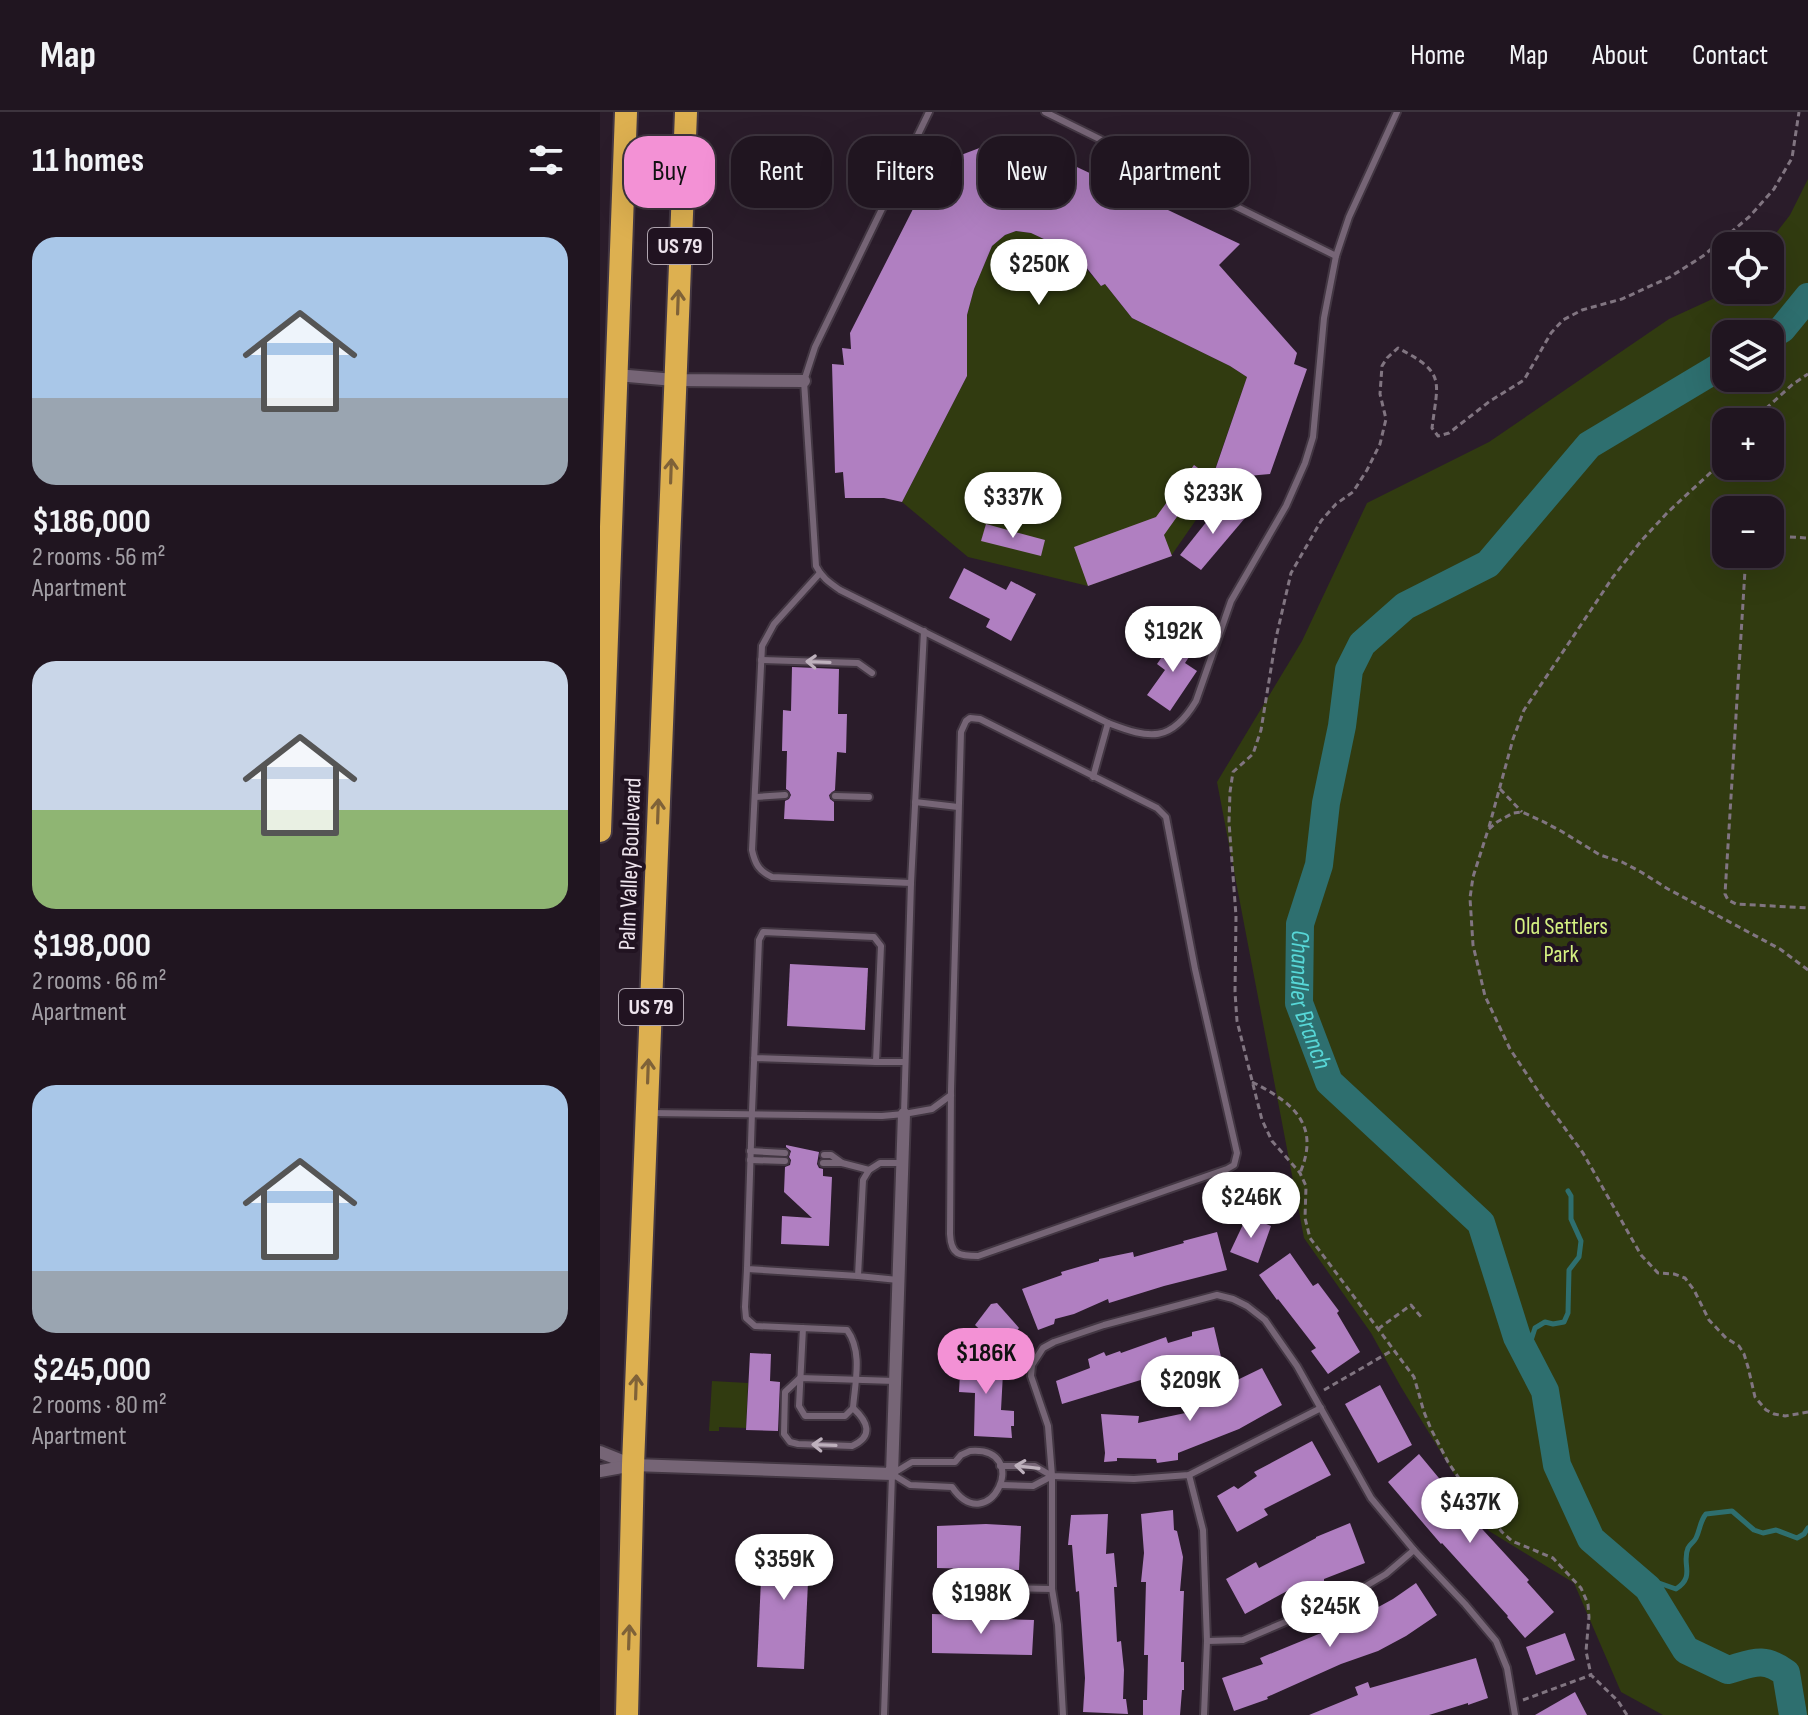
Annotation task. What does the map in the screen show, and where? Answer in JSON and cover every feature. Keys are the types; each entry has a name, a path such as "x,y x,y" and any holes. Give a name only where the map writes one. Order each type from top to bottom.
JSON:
{"highway":[{"name":"Palm Valley Boulevard","path":"600,831 626,112"},
{"name":"Palm Valley Boulevard","path":"627,1715 633,1465 686,112"}],"street":[{"path":"617,375 674,380 804,381"},
{"path":"600,1471 633,1465 892,1474 904,1114"},
{"path":"600,1452 633,1465"}],"lane":[{"path":"929,112 815,347 804,381 816,566 828,582 840,590 1108,723 1145,735 1178,726 1196,701 1231,601 1286,506 1305,463 1313,437 1324,318 1336,256 1349,217 1397,112"},
{"path":"1045,112 1336,256"},
{"path":"820,573 774,624 762,646 752,850 755,862 762,872 772,877 911,883"},
{"path":"904,1114 911,883 924,631"},
{"path":"761,660 858,663 872,673"},
{"path":"970,718 980,719 1093,777 1157,808 1166,817 1195,969 1237,1153 1234,1165 978,1256 963,1256 950,1245 961,732 970,718"},
{"path":"1093,777 1108,723"},
{"path":"755,797 785,795"},
{"path":"835,796 869,797"},
{"path":"915,802 958,807"},
{"path":"803,1328 799,1406 805,1416 845,1416 853,1408 857,1351 847,1330 803,1328 755,1326 746,1318 751,1114 759,940 763,932 874,937 878,941 881,946 876,1062"},
{"path":"754,1058 905,1062"},
{"path":"647,1113 882,1116 932,1109 951,1095"},
{"path":"750,1151 785,1153"},
{"path":"824,1159 869,1170"},
{"path":"750,1160 785,1161"},
{"path":"858,1276 863,1180 869,1170 880,1163 902,1163"},
{"path":"747,1269 898,1280"},
{"path":"1063,1715 1058,1625 1052,1589 1052,1476 1048,1426 1031,1376 1032,1365 1043,1348 1054,1342 1104,1325 1217,1295 1247,1306 1265,1320 1297,1366 1371,1498 1496,1641 1507,1668 1515,1714 1505,1715"},
{"path":"853,1408 868,1428 860,1443 852,1446 798,1444 790,1442 784,1434 785,1392 800,1378 895,1381"},
{"path":"1000,1466 1035,1466 1052,1476 1134,1479 1189,1475 1321,1408"},
{"path":"979,1451 995,1458 1003,1476 995,1495 977,1503 967,1501 952,1487 910,1485 892,1474 912,1462 955,1462 961,1455 979,1451"},
{"path":"884,1715 892,1474"},
{"path":"1189,1475 1203,1530 1207,1641 1204,1715"},
{"path":"1001,1485 1033,1486 1052,1476"},
{"path":"1207,1641 1243,1640 1356,1592 1386,1574 1414,1550"},
{"path":"948,1587 1052,1589"}],"path":[{"path":"1627,1715 1618,1701 1591,1675 1586,1651 1588,1604 1581,1588 1553,1558 1512,1541 1467,1490 1431,1429 1414,1377 1406,1363 1310,1238 1305,1218 1306,1186 1300,1173 1272,1141 1262,1120 1237,1021 1230,792 1233,772 1253,754 1261,730 1276,638 1291,573 1321,521 1336,504 1353,492 1380,444 1386,419 1380,394 1382,366 1387,358 1398,348 1430,368 1437,380 1432,428 1438,436 1449,433 1490,401 1524,380 1551,333 1563,320 1582,310 1622,299 1670,277 1703,256 1749,217 1774,189 1792,158 1799,112"},
{"path":"1766,408 1808,374"},
{"path":"1712,471 1641,541 1613,577 1524,710 1473,877 1470,898 1473,945 1485,996 1510,1049 1583,1153 1641,1255 1658,1273 1685,1278 1709,1320 1726,1338 1739,1346 1755,1397 1766,1410 1785,1416 1808,1412"},
{"path":"1784,537 1808,538"},
{"path":"1745,568 1725,894 1728,900 1736,904 1808,908"},
{"path":"1500,789 1522,812 1600,855 1641,872 1780,949 1808,970"},
{"path":"1488,830 1513,813 1522,812"},
{"path":"1252,1082 1278,1095 1297,1112 1308,1135 1300,1173"},
{"path":"1378,1329 1411,1305 1422,1318"},
{"path":"1314,1396 1393,1350"},
{"path":"1513,1704 1591,1675"}],"green space":[{"name":"Old Settlers Park","path":"1808,179 1808,1715 1663,1715 1621,1692 1574,1583 1489,1531 1371,1333 1304,1238 1217,782 1302,641 1367,503 1489,442 1669,319 1712,299 1712,304 1784,304 1784,232 1777,232 1790,215"},
{"path":"1016,231 1031,233 1063,248 1062,253 1074,259 1101,286 1105,284 1132,318 1247,377 1213,475 1225,478 1171,556 1088,586 968,557 902,502 967,376 967,315 992,246 1005,235"},
{"path":"712,1381 748,1383 746,1428 719,1427 719,1431 709,1431"}],"building":[{"path":"978,149 978,208 1075,208 1075,166 1091,174 1091,208 1164,208 1240,244 1219,265 1297,353 1294,364 1307,369 1270,474 1225,478 1213,476 1247,377 1132,318 1105,284 1101,286 1086,267 1061,253 1063,248 1031,233 1016,231 1005,235 992,246 967,315 967,376 902,502 884,498 845,498 843,472 835,473 832,364 844,365 842,348 851,349 850,333 911,208 962,208 962,155"},
{"path":"1194,465 1213,479 1198,480 1201,483 1164,535 1172,556 1088,586 1074,547 1156,517"},
{"path":"1223,501 1245,518 1201,570 1180,555"},
{"path":"986,524 1045,540 1041,556 981,541"},
{"path":"964,568 1006,590 1011,581 1036,594 1011,641 986,627 990,619 949,598"},
{"path":"1177,635 1195,648 1185,663 1197,671 1170,711 1147,695 1165,670 1157,664"},
{"path":"792,667 839,669 838,714 847,714 846,753 837,752 835,790 829,795 834,802 834,821 784,819 785,801 791,795 786,789 787,751 782,751 783,710 791,711"},
{"path":"790,964 868,968 865,1030 787,1026"},
{"path":"786,1145 819,1152 817,1164 823,1169 823,1176 832,1177 829,1246 781,1244 782,1216 812,1218 784,1192 785,1167 790,1165 791,1160 791,1151"},
{"path":"1247,1216 1271,1226 1258,1263 1230,1252"},
{"path":"1217,1232 1227,1270 1109,1303 1108,1299 1055,1319 1054,1324 1038,1330 1022,1289 1099,1259 1133,1252 1134,1257"},
{"path":"1290,1253 1313,1286 1318,1283 1339,1311 1337,1313 1360,1352 1328,1374 1311,1351 1316,1348 1259,1275"},
{"path":"997,1303 1019,1328 1002,1350 975,1325 991,1304"},
{"path":"1214,1327 1222,1361 1154,1382 1153,1378 1144,1379 1062,1404 1056,1381 1090,1368 1088,1359 1104,1352 1106,1356 1121,1353 1166,1337 1168,1343 1192,1336 1192,1332"},
{"path":"750,1353 771,1354 770,1381 780,1382 778,1431 746,1430"},
{"path":"961,1356 1000,1358 1000,1373 1003,1373 1001,1410 1014,1411 1012,1438 974,1436 975,1393 959,1392"},
{"path":"1262,1368 1282,1405 1239,1429 1178,1453 1178,1460 1157,1463 1156,1459 1117,1458 1117,1461 1104,1462 1101,1414 1139,1416 1138,1423 1190,1412 1188,1408 1231,1388 1229,1384"},
{"path":"1380,1385 1412,1445 1378,1463 1345,1404"},
{"path":"1312,1441 1331,1475 1264,1509 1268,1515 1237,1532 1217,1496 1234,1486 1238,1489 1257,1476 1254,1472"},
{"path":"1419,1454 1554,1612 1525,1638 1388,1482"},
{"path":"1173,1510 1174,1530 1177,1531 1183,1557 1180,1591 1184,1591 1181,1662 1184,1662 1184,1690 1180,1715 1143,1715 1143,1700 1147,1700 1148,1655 1144,1655 1146,1582 1141,1582 1144,1553 1141,1514"},
{"path":"1108,1514 1106,1554 1114,1553 1117,1642 1121,1641 1123,1699 1126,1699 1128,1714 1083,1712 1085,1678 1079,1591 1076,1592 1072,1545 1068,1545 1071,1515"},
{"path":"1350,1523 1365,1563 1324,1579 1292,1597 1289,1590 1245,1614 1226,1579 1256,1562 1259,1568 1316,1537"},
{"path":"937,1526 1021,1526 1019,1570 937,1568"},
{"path":"763,1536 810,1538 804,1669 757,1667"},
{"path":"1416,1583 1437,1615 1378,1651 1234,1711 1222,1678 1263,1664 1260,1658 1360,1617"},
{"path":"932,1614 1034,1620 1032,1655 932,1653"},
{"path":"1565,1633 1575,1660 1536,1675 1526,1647"},
{"path":"1476,1658 1488,1698 1468,1705 1429,1715 1309,1715 1358,1695 1355,1687 1368,1682 1370,1688"},
{"path":"1575,1692 1587,1715 1535,1715"}],"waterway":[{"name":"Chandler Branch","path":"1784,327 1808,297"},
{"name":"Chandler Branch","path":"1712,371 1589,445 1488,564 1405,606 1362,644 1349,670 1342,726 1326,803 1319,865 1300,924 1299,1003 1329,1082 1481,1223 1517,1337 1545,1391 1557,1465 1591,1539 1648,1588 1686,1650 1728,1670 1751,1663 1764,1663 1786,1673 1793,1715"},
{"path":"1526,1356 1535,1328 1545,1322 1564,1322 1568,1313 1569,1270 1579,1257 1581,1241 1571,1219 1571,1196 1568,1191"},
{"path":"1637,1579 1642,1577 1676,1589 1682,1584 1687,1575 1688,1548 1706,1514 1732,1511 1754,1530 1763,1533 1776,1530 1797,1538 1808,1528"}]}
